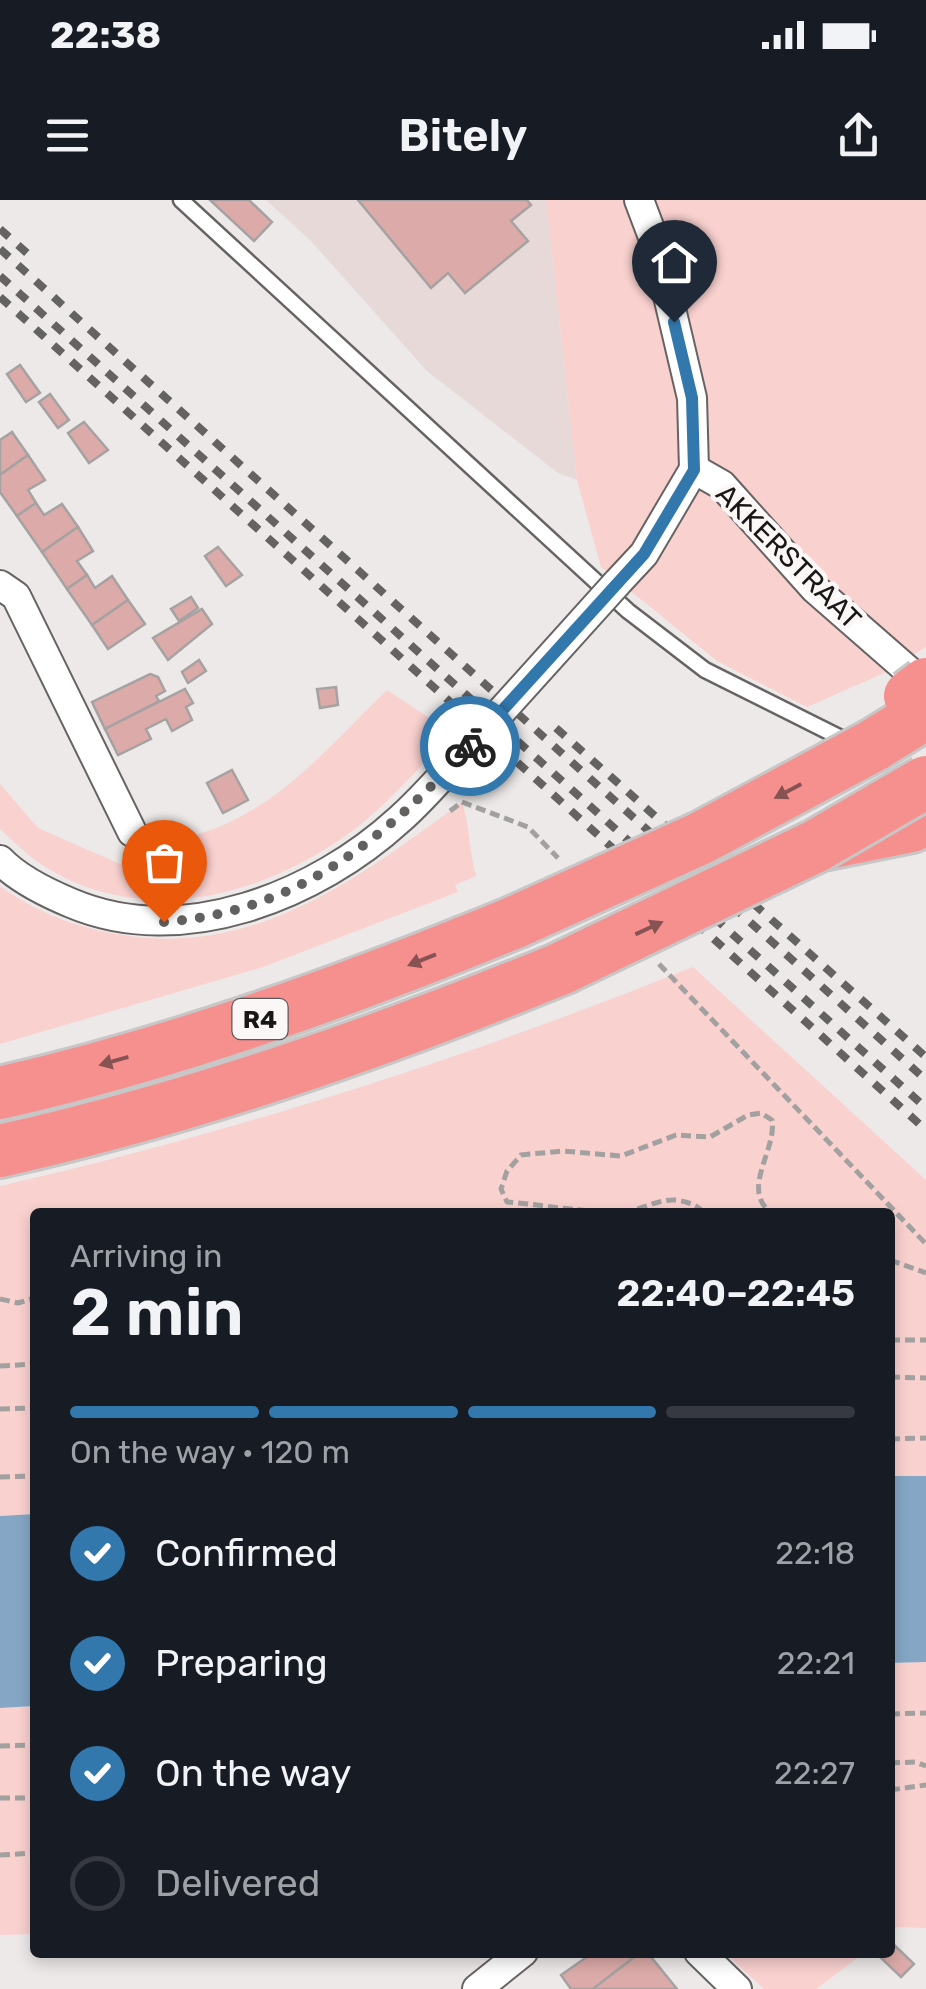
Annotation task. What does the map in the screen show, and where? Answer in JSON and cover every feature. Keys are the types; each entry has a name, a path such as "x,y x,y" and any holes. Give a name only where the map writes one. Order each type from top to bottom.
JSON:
{"highway":[{"path":"899,778 910,696 926,685"},
{"name":"R4","path":"0,1152 270,1078 414,1028 560,968 816,846 899,778 926,713"},
{"name":"R4","path":"0,1093 234,1028 370,982 701,838 899,778"}],"street":[{"path":"0,860 52,895 94,913 164,922 203,919 250,906 314,877 366,846 399,820 644,554 694,470 692,398 656,245 639,200"},
{"name":"AKKERSTRAAT","path":"694,470 722,485 815,589 926,685"},
{"path":"0,585 16,596 132,832"},
{"path":"477,1989 516,1958"},
{"path":"705,1958 737,1989"}],"lane":[{"path":"181,200 628,611 704,670 858,746 899,778 926,809"}],"path":[{"path":"462,802 528,827 569,870"},
{"path":"652,956 892,1208"},
{"path":"558,1208 542,1203 507,1202 501,1189 508,1171 521,1155 562,1151 621,1156 676,1135 710,1136 748,1115 762,1113 772,1120 775,1135 761,1168 759,1188 765,1208"},
{"path":"640,1208 672,1199 700,1208"},
{"path":"895,1211 926,1244"},
{"path":"895,1262 926,1273"},
{"path":"0,1299 18,1303 30,1299"},
{"path":"895,1340 926,1340"},
{"path":"0,1366 30,1364"},
{"path":"895,1377 925,1377"},
{"path":"0,1410 30,1408"},
{"path":"895,1440 926,1438"},
{"path":"0,1477 30,1476"},
{"path":"895,1714 926,1713"},
{"path":"0,1746 30,1744"},
{"path":"895,1763 926,1766"},
{"path":"895,1789 926,1784"},
{"path":"0,1798 30,1798"},
{"path":"0,1855 30,1854"}],"shaded area":[{"path":"266,200 546,200 577,480 558,473 427,371 310,240"},
{"path":"546,200 926,200 926,647 882,674 807,707 717,661 601,567 577,480"},
{"path":"387,690 452,733 389,799 348,834 314,856 240,888 162,900 123,896 84,886 47,868 0,829 0,784 38,828 120,864 150,865 166,842 233,820 288,785"},
{"path":"462,802 476,876 455,885 458,892 263,967 0,1044 0,886 39,910 96,930 162,939 210,935 256,924 341,885"},
{"path":"693,967 926,1180 926,1476 895,1476 895,1208 30,1208 30,1514 0,1516 0,1186 264,1117 438,1062"},
{"path":"926,1662 926,1928 895,1929 895,1663"},
{"path":"30,1706 30,1934 0,1935 0,1708"},
{"path":"730,1958 857,1958 816,1989 764,1989"}],"water":[{"path":"895,1476 926,1476 926,1662 895,1663"},
{"path":"30,1514 30,1706 0,1708 0,1516"}],"building":[{"path":"210,200 249,200 272,222 254,241"},
{"path":"358,200 527,200 531,205 511,221 528,241 465,293 448,273 431,288"},
{"path":"20,365 40,393 26,402 7,374"},
{"path":"50,394 69,420 58,428 39,402"},
{"path":"84,422 108,450 89,463 68,433"},
{"path":"12,432 28,455 0,475 0,440"},
{"path":"28,455 45,480 28,490 36,503 17,516 0,492 0,475"},
{"path":"36,503 44,515 62,504 78,527 42,552 17,516"},
{"path":"78,527 93,551 77,561 87,575 67,589 42,552"},
{"path":"218,547 242,575 226,586 205,556"},
{"path":"87,575 95,588 112,576 128,600 92,625 67,589"},
{"path":"191,597 198,608 179,621 171,609"},
{"path":"128,600 145,624 108,649 92,625"},
{"path":"202,609 212,624 168,660 153,638"},
{"path":"199,660 206,671 188,683 182,672"},
{"path":"150,674 158,677 165,691 156,696 159,701 105,729 92,702"},
{"path":"336,687 338,705 320,708 317,689"},
{"path":"185,689 193,703 186,707 192,720 172,731 166,719 146,729 151,739 118,755 105,729"},
{"path":"232,770 248,800 223,813 207,783"},
{"path":"895,1946 914,1964 901,1977 881,1958 895,1958"},
{"path":"585,1958 633,1958 593,1989 571,1989 561,1975"},
{"path":"633,1958 652,1958 677,1989 593,1989"}],"railway":[{"path":"0,229 28,254"},
{"path":"0,249 926,1080"},
{"path":"0,276 926,1108"},
{"path":"0,297 926,1130"},
{"path":"556,728 926,1057"}],"way so far":[{"path":"164,922 203,919 250,906 314,877 366,846 399,820 470,746"}],"route":[{"path":"470,746 644,554 694,470 692,398 674,322"}]}
